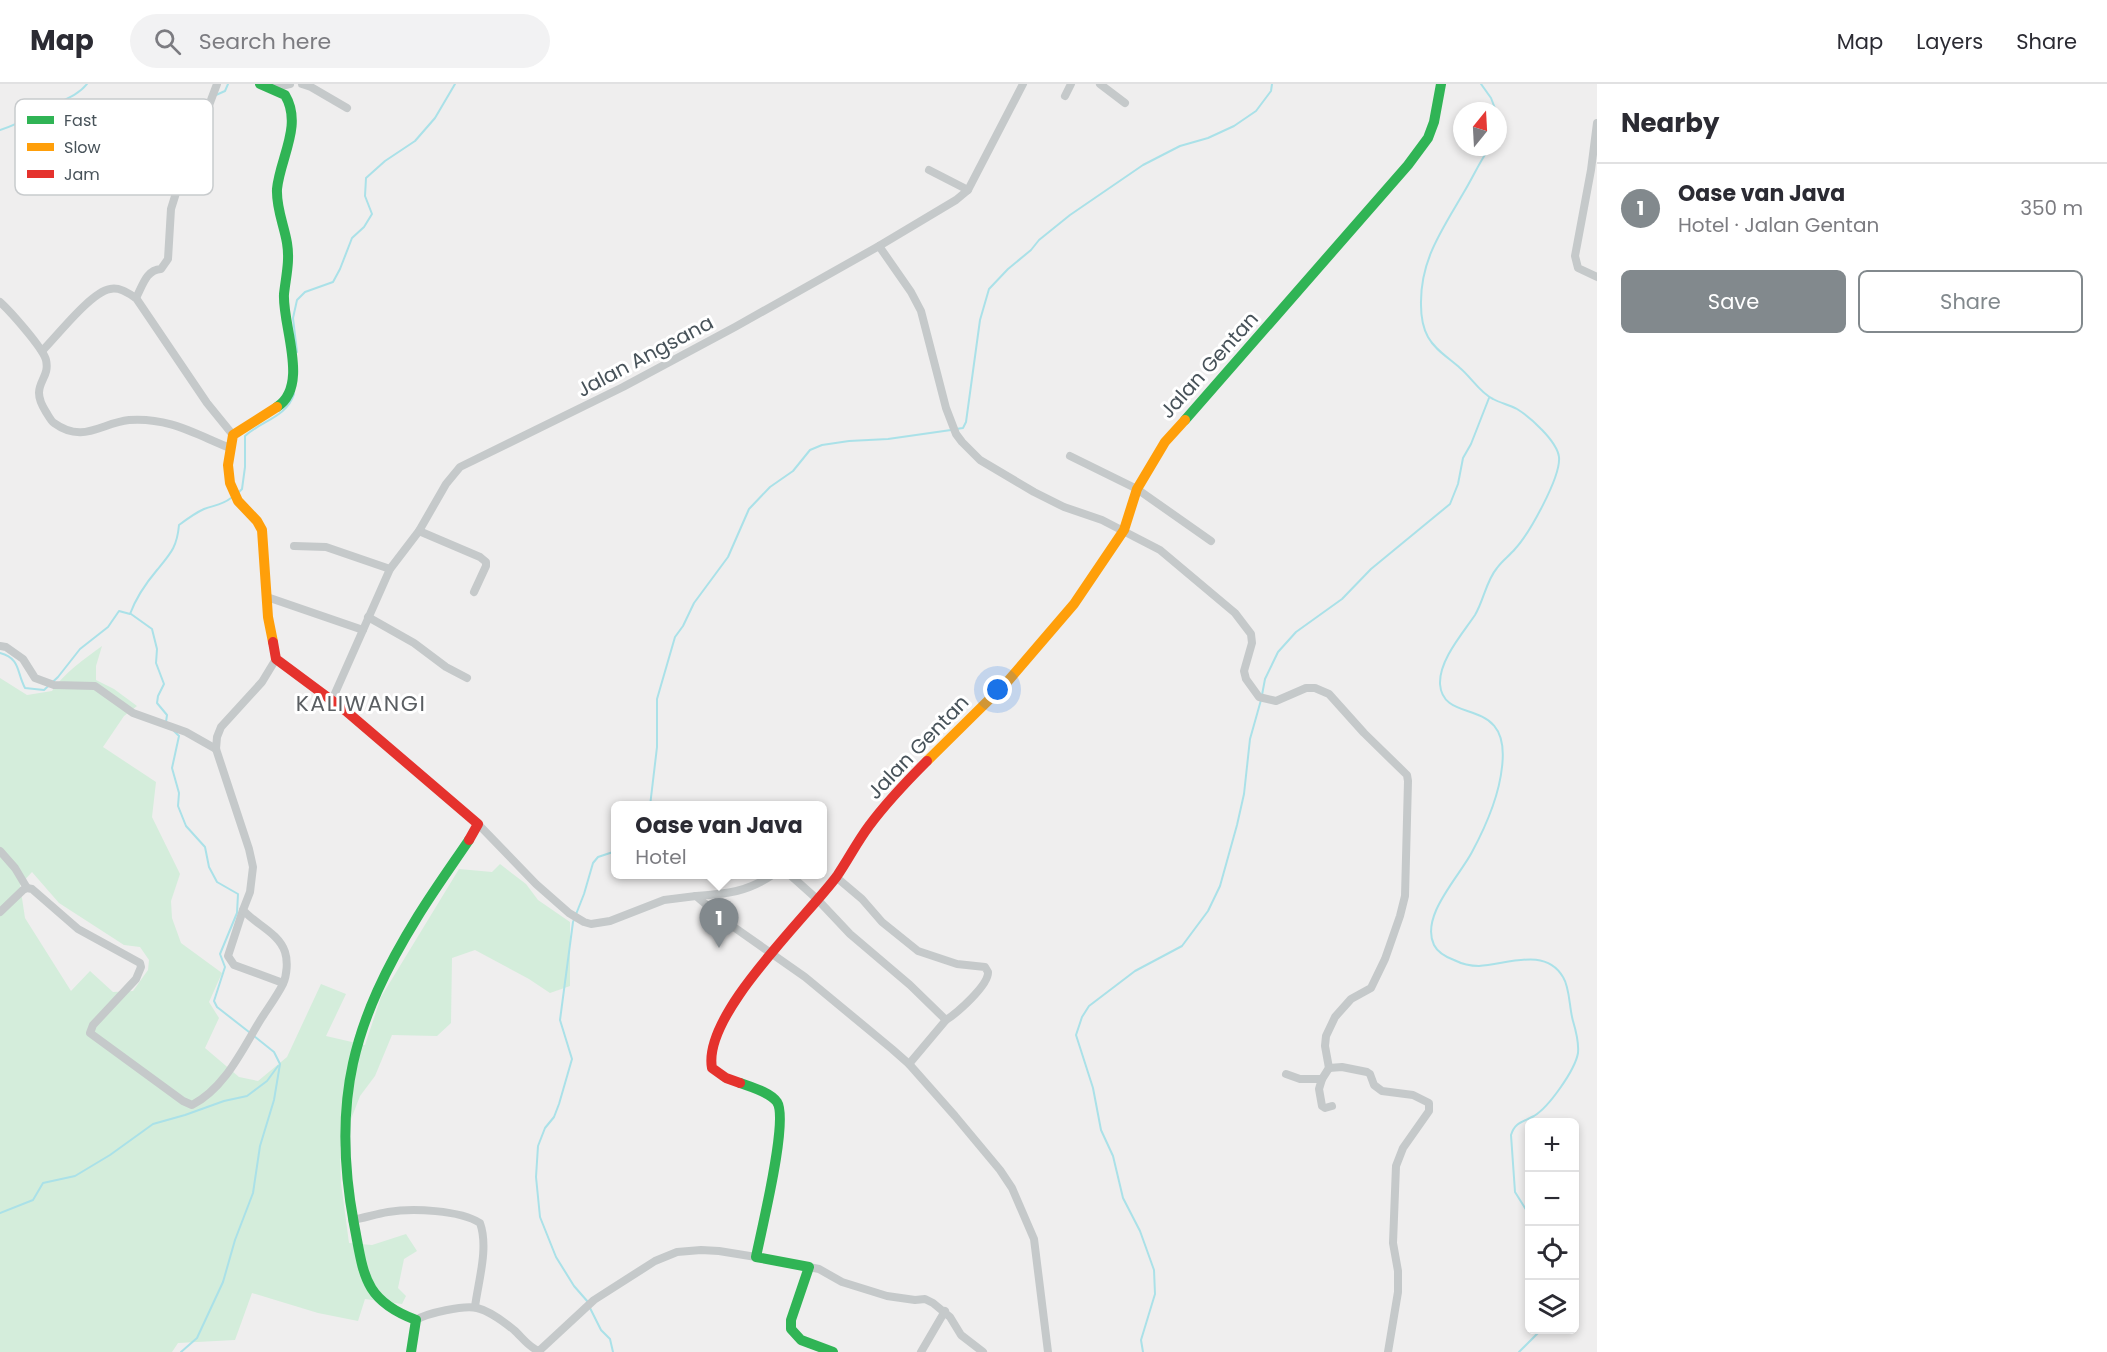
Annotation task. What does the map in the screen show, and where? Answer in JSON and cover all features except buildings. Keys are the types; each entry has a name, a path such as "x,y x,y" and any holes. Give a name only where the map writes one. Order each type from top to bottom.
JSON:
{"street":[{"path":"211,99 217,84"},
{"path":"265,86 290,84"},
{"path":"302,84 347,108"},
{"name":"Jalan Angsana","path":"332,700 390,569 419,531 446,484 460,467 623,387 879,246 956,200 968,190 1023,84"},
{"path":"1065,96 1071,84"},
{"path":"1100,84 1125,103"},
{"name":"Jalan Gentan","path":"756,1257 781,1111 776,1100 763,1092 726,1078 712,1068 710,1057 717,1033 771,952 836,877 869,826 908,780 1008,681 1074,604 1124,530 1137,489 1165,442 1408,165 1428,138 1434,122 1441,84"},
{"path":"265,86 284,93 290,105 292,119 292,135 277,194 288,250 284,298 291,349 292,389 282,404 233,435 228,476 230,491 258,521 262,530 270,630 276,659 332,700 406,761 478,824 536,884 578,919 591,924 610,921 664,900 741,891 767,879"},
{"path":"1597,123 1594,171 1575,256 1578,268 1597,277"},
{"path":"929,170 968,190"},
{"path":"136,298 148,275 153,270 161,269 168,260 171,209 176,195"},
{"path":"879,246 911,292 921,311 939,386 954,430 980,460 1034,492 1064,507 1124,530 1160,550 1235,612 1251,634 1252,643 1244,671 1246,679 1259,697 1276,701 1306,688 1315,688 1329,694 1364,733 1401,768 1408,781 1405,896 1385,959 1371,988 1351,999 1335,1017 1326,1036 1325,1046 1329,1068 1319,1089 1322,1106 1325,1108 1332,1106"},
{"path":"42,351 99,293 111,289 123,290 136,298 207,403 233,435"},
{"path":"0,302 42,351 46,360 45,372 38,393 41,404 53,423 86,434 127,420 159,421 188,430 230,448"},
{"path":"1070,456 1137,489 1211,541"},
{"path":"419,531 486,562 474,592"},
{"path":"294,546 326,547 390,569"},
{"path":"267,597 363,630"},
{"path":"368,617 414,643 446,667 467,678"},
{"path":"0,646 6,647 23,659 35,678 50,684 95,686 133,713 186,732 216,749"},
{"path":"276,659 262,682 221,727 216,749 253,867 250,892 228,956 229,960 234,965 283,983"},
{"path":"416,1320 390,1309 377,1300 363,1274 352,1220 345,1147 349,1079 357,1043 370,1006 417,915 478,824"},
{"path":"0,851 15,868 27,888 42,897 78,929 140,963 141,968 136,979 93,1025 90,1033 183,1101 192,1105 225,1077 283,983 286,952 279,940 243,910"},
{"path":"836,877 862,899 882,922 918,951 957,964 985,967 988,972 987,981 957,1013 946,1020 909,1064"},
{"path":"795,879 850,934 910,985 946,1020"},
{"path":"0,912 27,888"},
{"path":"696,896 728,923 771,952 850,1013 909,1064 1000,1170 1012,1188 1034,1239 1048,1352"},
{"path":"1329,1068 1342,1067 1367,1072 1374,1085 1382,1091 1413,1095 1429,1103 1430,1106 1429,1112 1402,1148 1396,1166 1393,1243 1398,1271 1398,1292 1388,1352"},
{"path":"1286,1074 1300,1079 1322,1079"},
{"path":"352,1220 388,1212 416,1211 466,1217 480,1223 483,1231 482,1254 475,1307"},
{"path":"411,1352 416,1320 436,1312 475,1307 500,1319 531,1347 539,1351 594,1300 655,1262 677,1252 719,1251 819,1269 842,1282 887,1296 925,1299 945,1311 961,1335 983,1352"},
{"path":"809,1267 791,1320 791,1329 801,1340 833,1352"},
{"path":"921,1352 945,1311"}],"green space":[{"path":"102,646 96,666 96,680 114,689 137,706 124,716 103,747 156,782 152,817 180,874 171,901 172,918 181,943 222,973 209,1002 219,1018 205,1048 239,1077 258,1081 287,1057 321,984 346,994 326,1036 365,1045 381,997 459,869 492,872 500,864 526,884 538,900 570,922 570,986 550,993 475,950 452,958 451,1023 437,1036 392,1035 375,1076 360,1096 340,1148 341,1183 349,1243 372,1245 406,1234 417,1251 404,1259 398,1288 406,1296 402,1304 365,1299 358,1321 318,1313 252,1293 235,1340 178,1343 172,1352 0,1352 0,678 27,695 52,691 81,661","holes":["32,872 59,903 124,945 140,947 149,960 148,970 133,991 113,992 90,971 71,991 25,918 20,885"]}],"waterway":[{"path":"66,99 87,84"},
{"path":"216,95 225,91 228,84"},
{"path":"297,352 293,318 297,300 305,292 333,282 352,238 364,227 372,214 365,196 366,178 385,161 415,141 435,118 455,84"},
{"path":"956,429 963,428 966,422 980,320 989,289 1039,240 1070,215 1143,165 1180,146 1208,138 1234,126 1256,111 1271,91 1272,84"},
{"path":"1481,84 1493,102"},
{"path":"0,130 15,125"},
{"path":"1484,156 1440,233 1428,259 1424,274 1421,309 1425,330 1438,350 1488,396 1517,409 1535,423 1553,444 1559,457 1555,478 1536,519 1521,542 1493,573 1475,615 1447,656 1443,666 1440,684 1444,697 1452,705 1476,714 1497,729 1502,744 1502,767 1495,800 1487,821 1472,852 1436,909 1431,934 1438,950 1460,963 1479,966 1536,960 1546,962 1555,968 1565,981 1578,1041 1576,1060 1554,1097 1534,1116 1517,1125 1511,1135 1515,1192 1525,1208"},
{"path":"238,493 242,489 245,467 245,436 286,408 294,394"},
{"path":"1262,695 1265,679 1278,652 1296,632 1342,599 1371,569 1450,504 1458,484 1463,458 1489,398"},
{"path":"651,801 657,747 657,699 675,637 694,603 728,557 749,509 770,487 793,471 810,450 822,445 951,430"},
{"path":"0,653 15,662 25,688 44,690 58,677 80,649 108,627 119,611 130,614 145,585 173,549 179,525 191,516 231,498"},
{"path":"131,614 152,629 157,649 156,663 164,684 157,703 167,715 166,722"},
{"path":"1143,1352 1141,1340 1155,1294 1154,1270 1140,1231 1123,1198 1113,1156 1101,1130 1093,1088 1076,1035 1082,1017 1089,1006 1135,971 1182,946 1208,911 1220,886 1237,825 1244,794 1250,739 1261,700"},
{"path":"174,731 179,736 172,768 179,793 178,806 186,826 205,847 209,867 217,882 238,894 237,913 220,954 225,967 214,1001 217,1007 249,1032"},
{"path":"588,1302 574,1286 556,1257 540,1217 536,1177 538,1146 545,1128 554,1117 572,1059 560,1020 573,922 593,863 598,857 611,853"},
{"path":"181,1352 197,1338 223,1282 235,1240 253,1193 260,1146 274,1100 280,1064 274,1052 254,1036"},
{"path":"0,1213 33,1200 43,1183 75,1176 110,1155 153,1124 247,1096 267,1081 278,1066"},
{"path":"590,1308 601,1330 610,1339 613,1352"},
{"path":"1519,1352 1537,1334"}],"traffic: fast":[{"path":"260,84 285,95 292,118 277,196 288,250 284,307 293,370 292,385 287,397 277,407"},
{"path":"1185,420 1408,165 1428,138 1434,122 1441,84"},
{"path":"411,1352 416,1320 385,1304 369,1284 360,1258 347,1180 345,1139 347,1100 353,1063 363,1027 377,991 418,916 469,840"},
{"path":"740,1083 770,1095 777,1102 780,1113 777,1152 756,1257 809,1267 791,1320 791,1329 801,1340 833,1352"}],"traffic: slow":[{"path":"273,642 268,617 262,530 257,521 238,501 230,483 228,465 233,435 277,407"},
{"path":"927,761 1008,681 1074,604 1124,530 1137,489 1165,442 1185,420"}],"traffic: jam":[{"path":"273,642 276,659 346,711 478,824 469,840"},
{"path":"740,1083 726,1078 712,1068 713,1046 723,1022 759,968 837,876 876,817 927,761"}],"place":[{"name":"Oase van Java","path":"719,948"}],"district":[{"name":"KALIWANGI","path":"361,703"}]}
